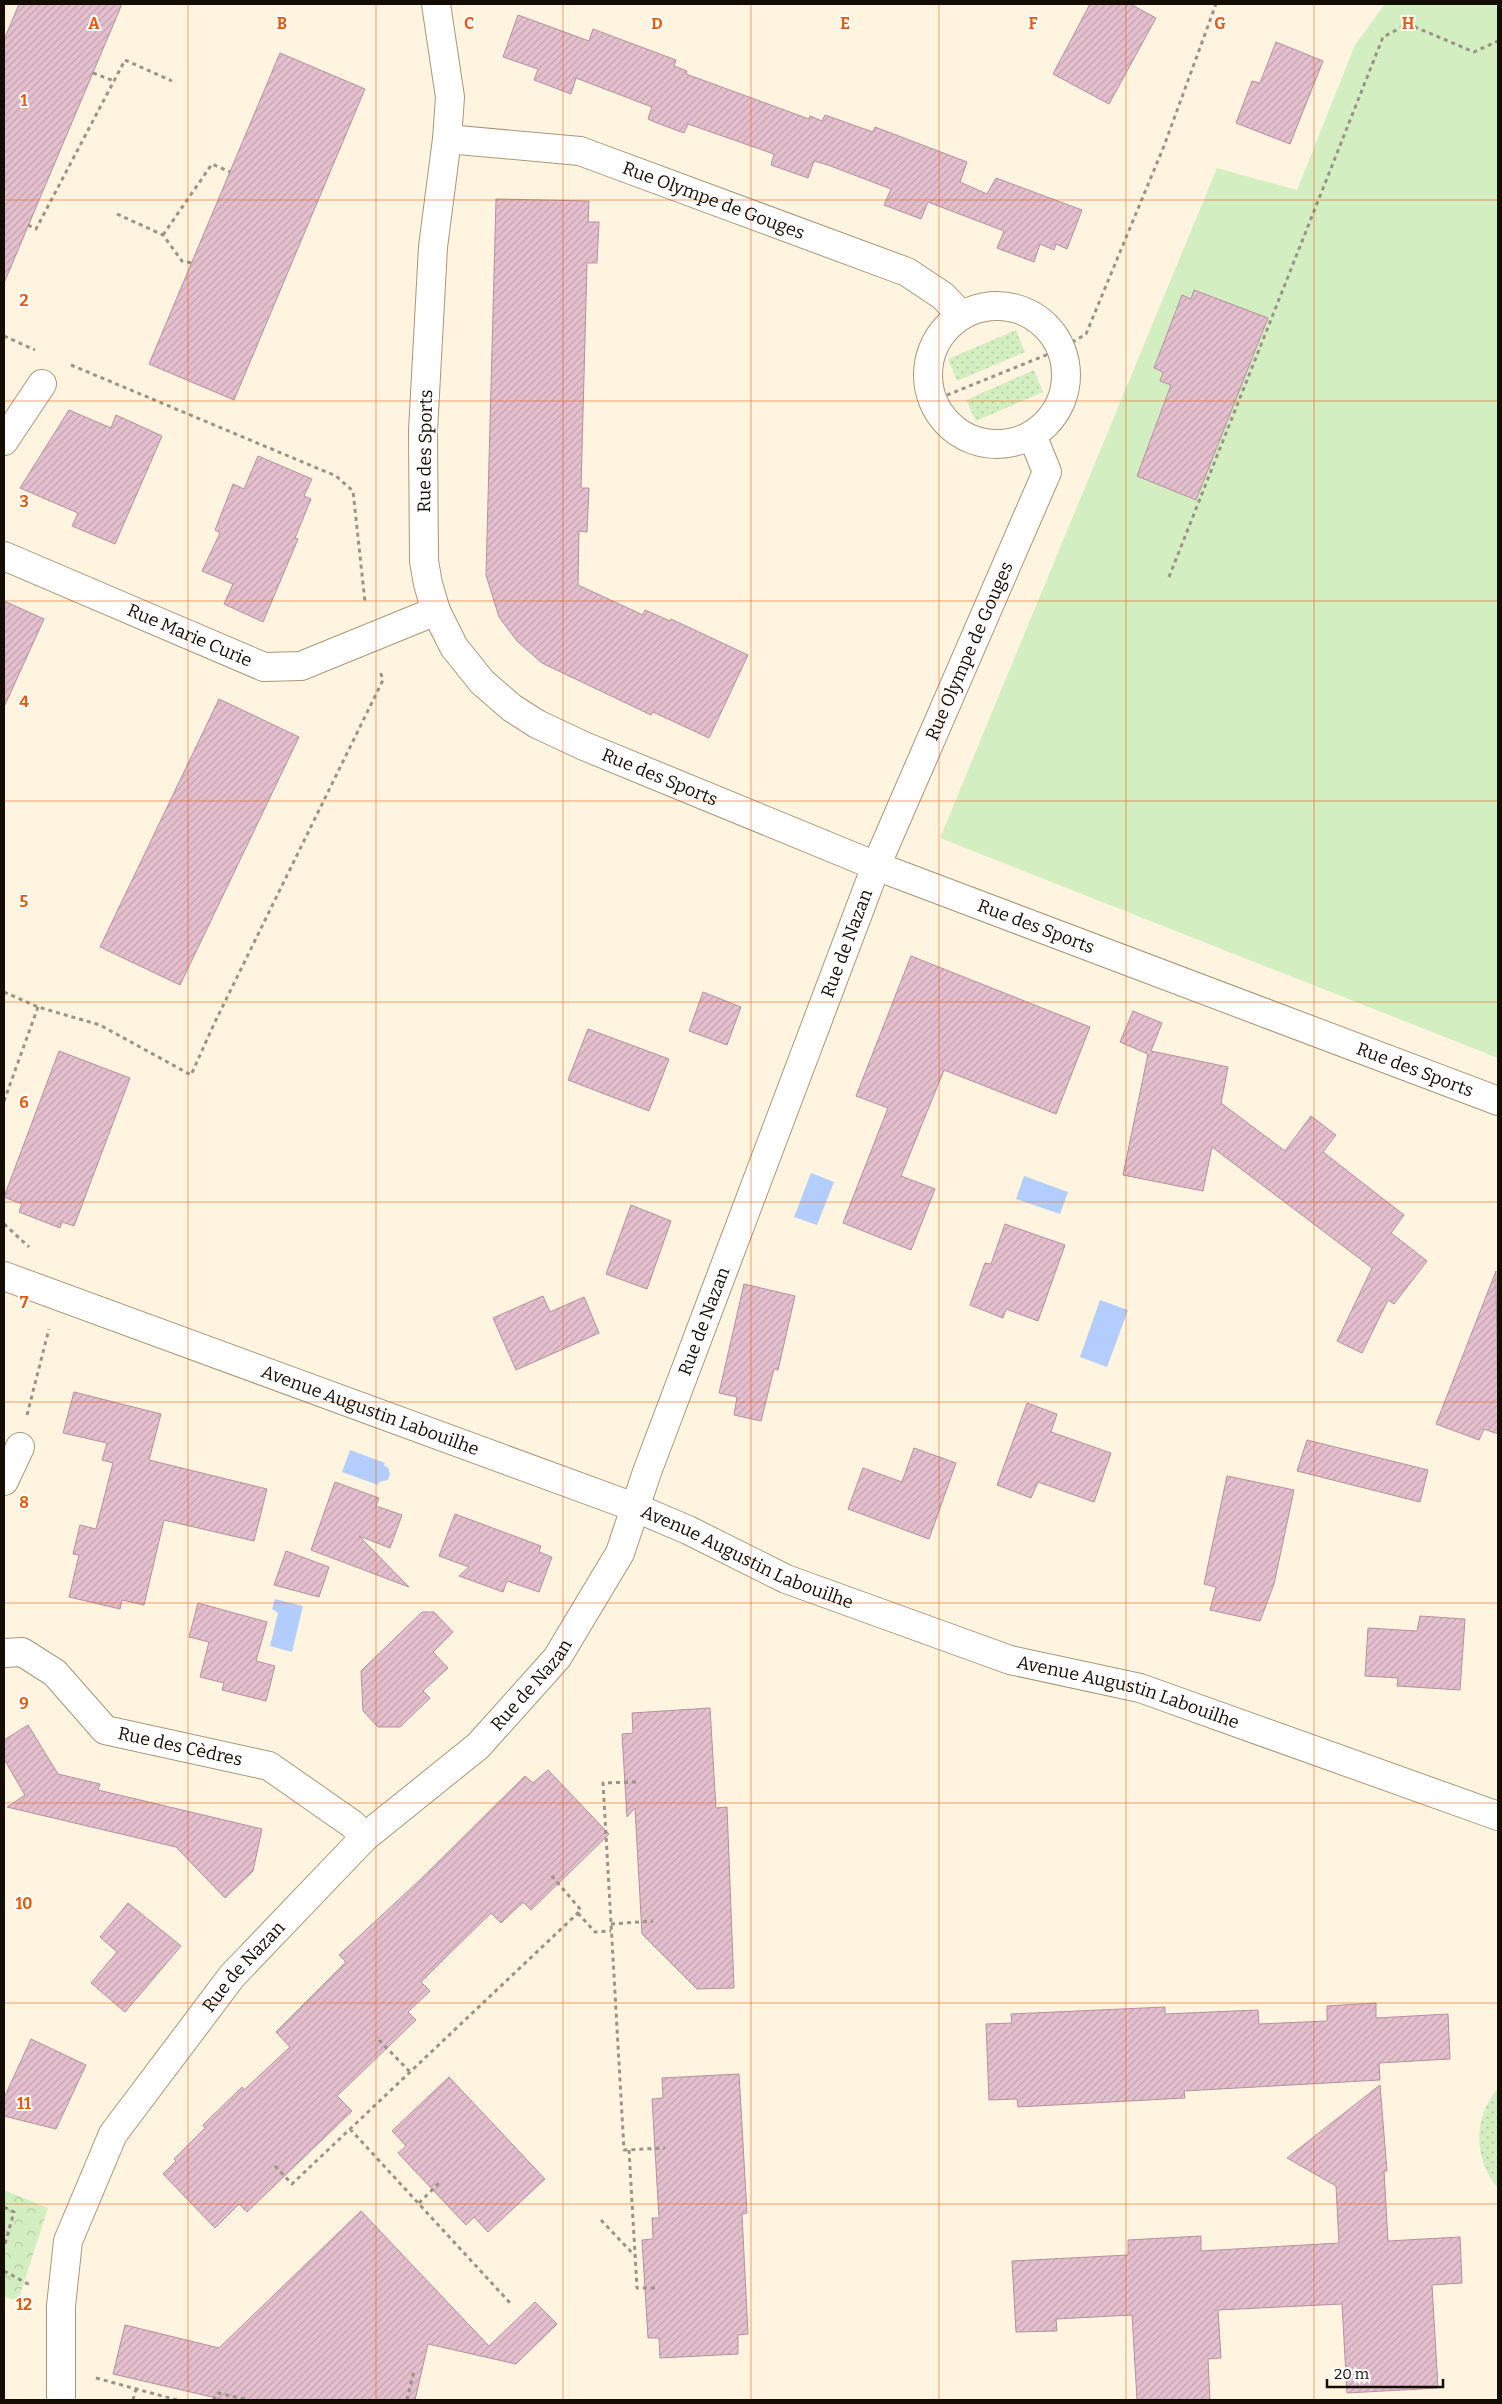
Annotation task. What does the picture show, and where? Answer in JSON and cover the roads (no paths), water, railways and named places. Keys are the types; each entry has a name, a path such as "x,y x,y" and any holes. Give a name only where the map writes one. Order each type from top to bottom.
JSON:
{"street":[{"name":"Rue des Sports","path":"436,4 450,97 447,138 433,248 423,431 424,561 428,584 436,610 454,647 482,682 512,708 537,724 593,750 876,866 1498,1101"},
{"name":"Rue Olympe de Gouges","path":"447,138 580,151 907,272 943,296 961,315"},
{"path":"999,306 1019,309 1037,318 1051,332 1061,349 1066,368 1065,388 1059,406 1047,423 1032,435 1013,443 994,444 974,441 956,432 942,418 932,401 928,382 928,362 934,344 946,327 961,315 980,307 999,306"},
{"path":"4,441 42,384"},
{"name":"Rue Olympe de Gouges","path":"876,866 1048,472 1032,435"},
{"name":"Rue Marie Curie","path":"4,556 264,667 301,666 436,610"},
{"name":"Rue de Nazan","path":"61,2400 61,2306 68,2241 113,2134 232,1976 365,1837 478,1746 557,1658 620,1553 634,1507 876,866"},
{"name":"Avenue Augustin Labouilhe","path":"4,1276 634,1507 688,1530 786,1579 1017,1663 1140,1688 1498,1816"},
{"path":"4,1481 20,1447"},
{"name":"Rue des Cèdres","path":"4,1652 22,1652 55,1672 105,1730 269,1766 352,1824 365,1837"}],"water":[{"path":"811,1173 834,1182 817,1225 794,1217"},
{"path":"1024,1176 1068,1192 1060,1214 1016,1199"},
{"path":"1100,1300 1128,1310 1107,1367 1080,1357"},
{"path":"350,1450 385,1463 384,1466 388,1467 390,1474 388,1480 379,1482 378,1485 342,1472"},
{"path":"275,1599 303,1606 292,1652 270,1646 278,1613 272,1609"}]}
